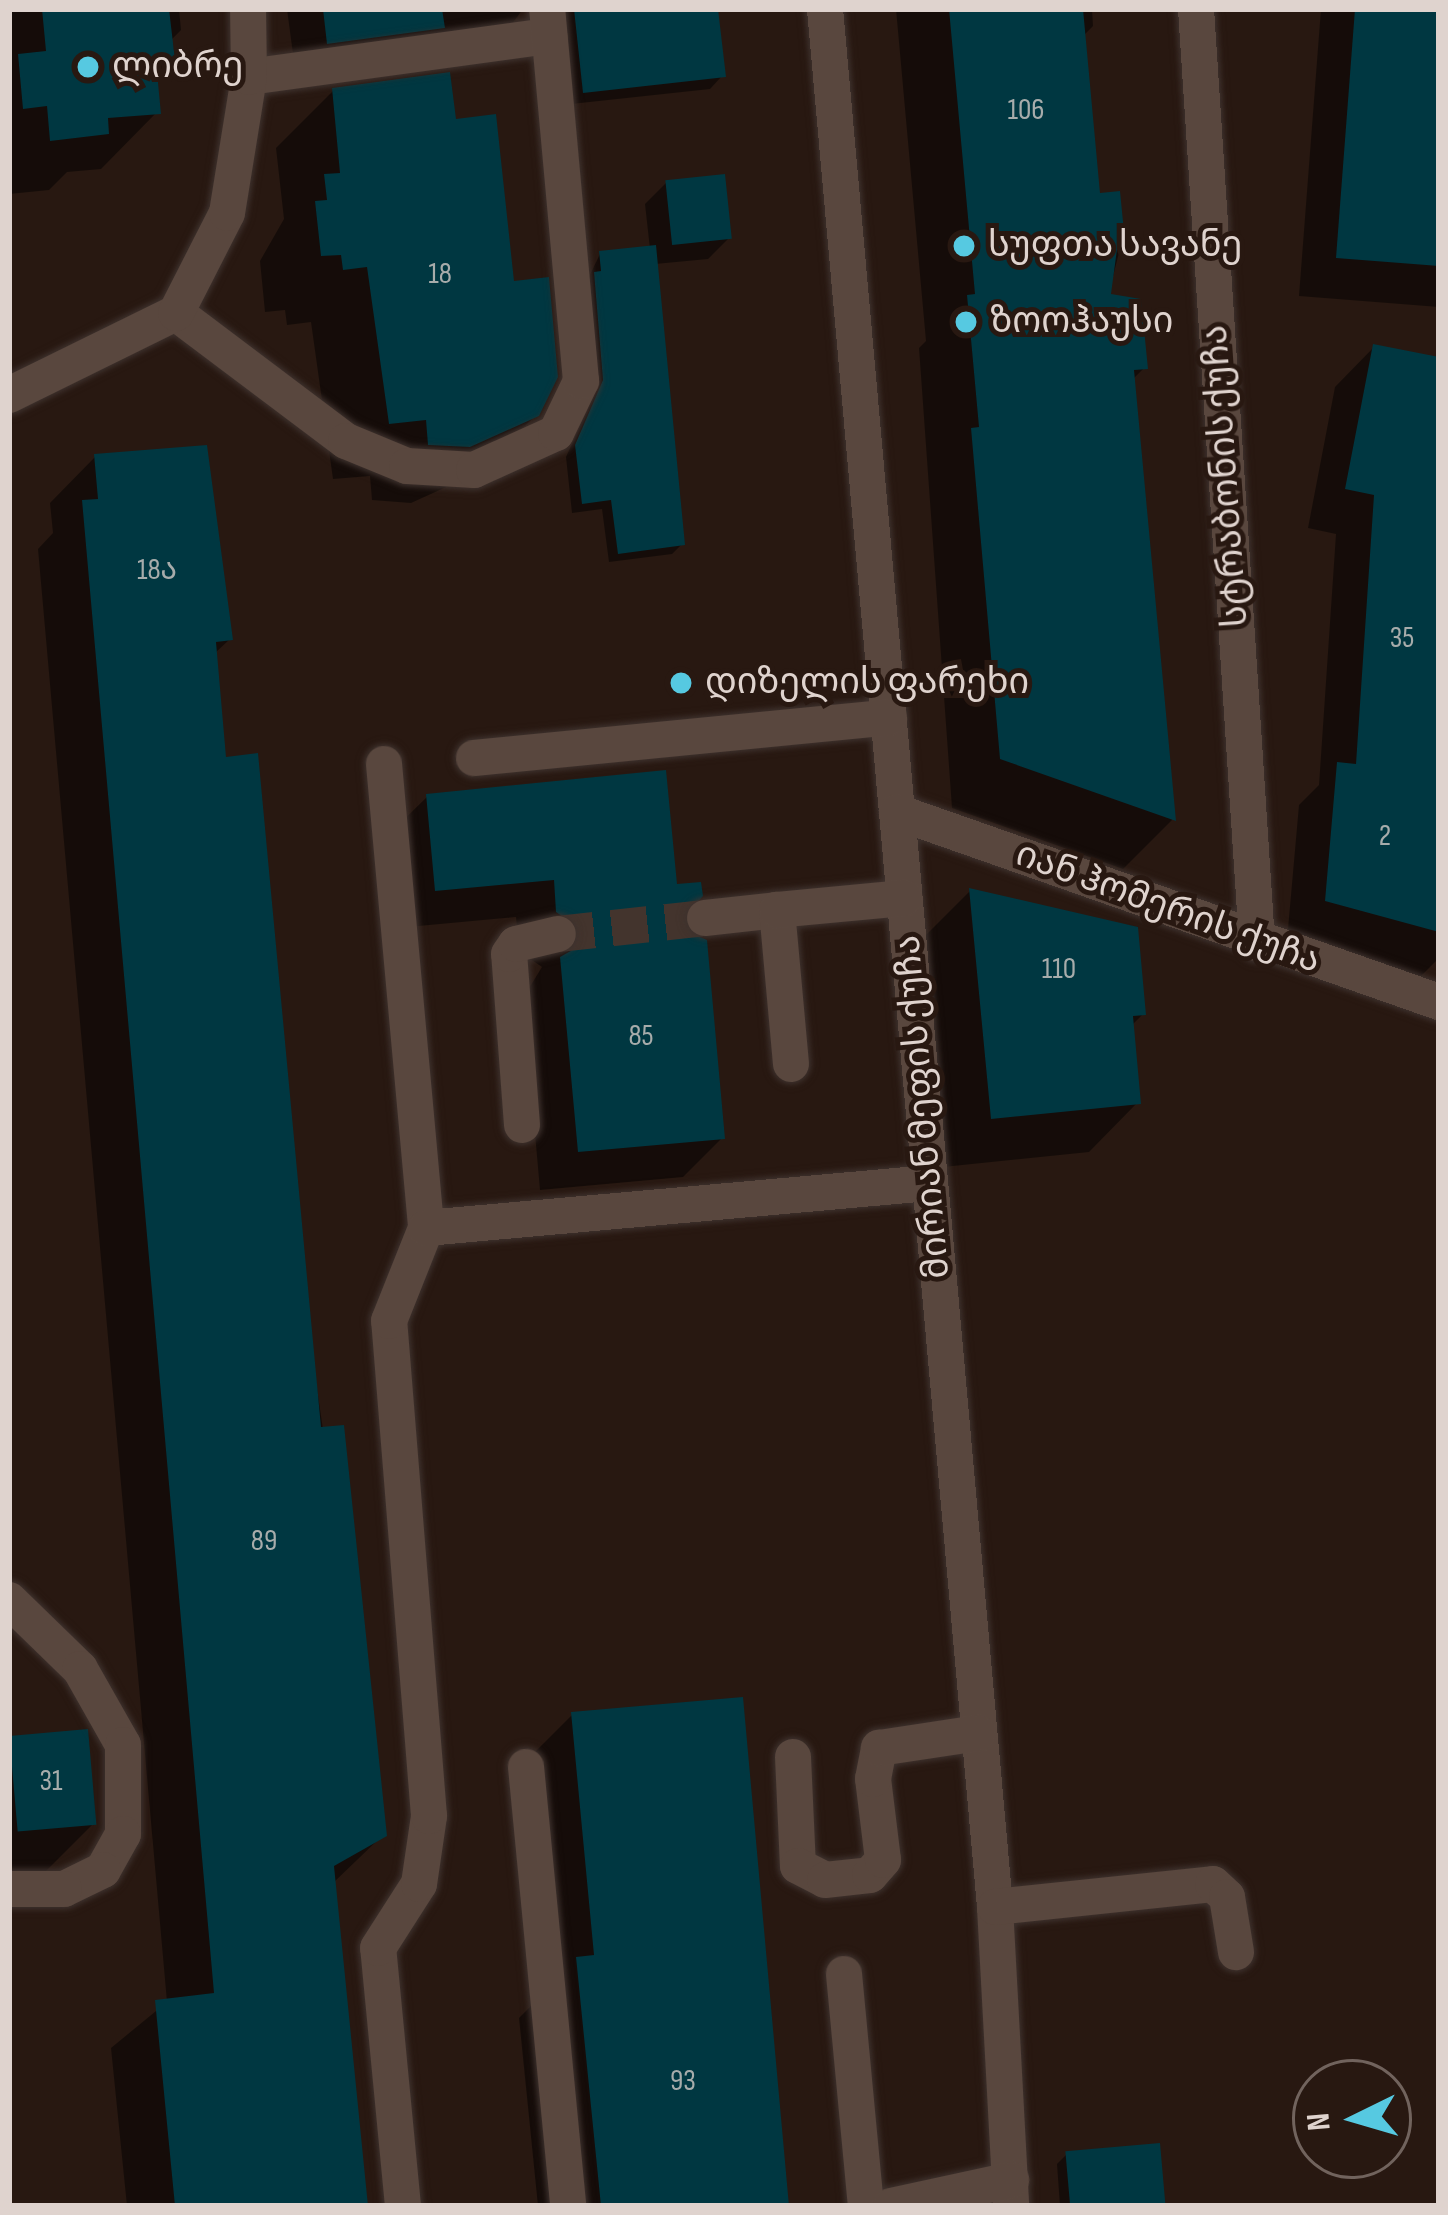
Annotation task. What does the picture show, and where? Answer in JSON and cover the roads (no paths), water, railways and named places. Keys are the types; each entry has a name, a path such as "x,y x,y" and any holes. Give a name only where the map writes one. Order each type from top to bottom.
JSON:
{"street":[{"path":"9,395 176,313 227,213 249,77 248,9"},
{"name":"მირიან მეფის ქუჩა","path":"825,9 995,1907 1011,2193"},
{"name":"სტრაბონის ქუჩა","path":"1196,9 1257,943"},
{"path":"176,313 346,441 406,466 474,470 556,433 581,382 548,22 249,77"},
{"path":"474,758 889,717"},
{"path":"384,764 426,1228 389,1321 429,1816 419,1884 378,1948 404,2206"},
{"name":"იან ჰომერის ქუჩა","path":"897,812 1257,943 1439,1002"},
{"path":"705,918 904,898"},
{"path":"777,910 790,1064"},
{"path":"522,1125 509,954 516,944 558,934"},
{"path":"426,1228 929,1183"},
{"path":"9,1600 80,1669 123,1745 123,1834 103,1870 64,1889 9,1889"},
{"path":"794,1757 798,1866 825,1880 870,1875 883,1861 872,1779 880,1748 979,1733"},
{"path":"526,1768 568,2206"},
{"path":"995,1907 1213,1884 1227,1897 1236,1952"},
{"path":"844,1974 866,2206"},
{"path":"891,2206 1011,2193"}],"tunnel":[{"path":"558,934 705,918"}],"place":[{"name":"ლიბრე","path":"88,67"},
{"name":"სუფთა სავანე","path":"964,246"},
{"name":"ზოოჰაუსი","path":"966,322"},
{"name":"დიზელის ფარეხი","path":"681,683"}]}
